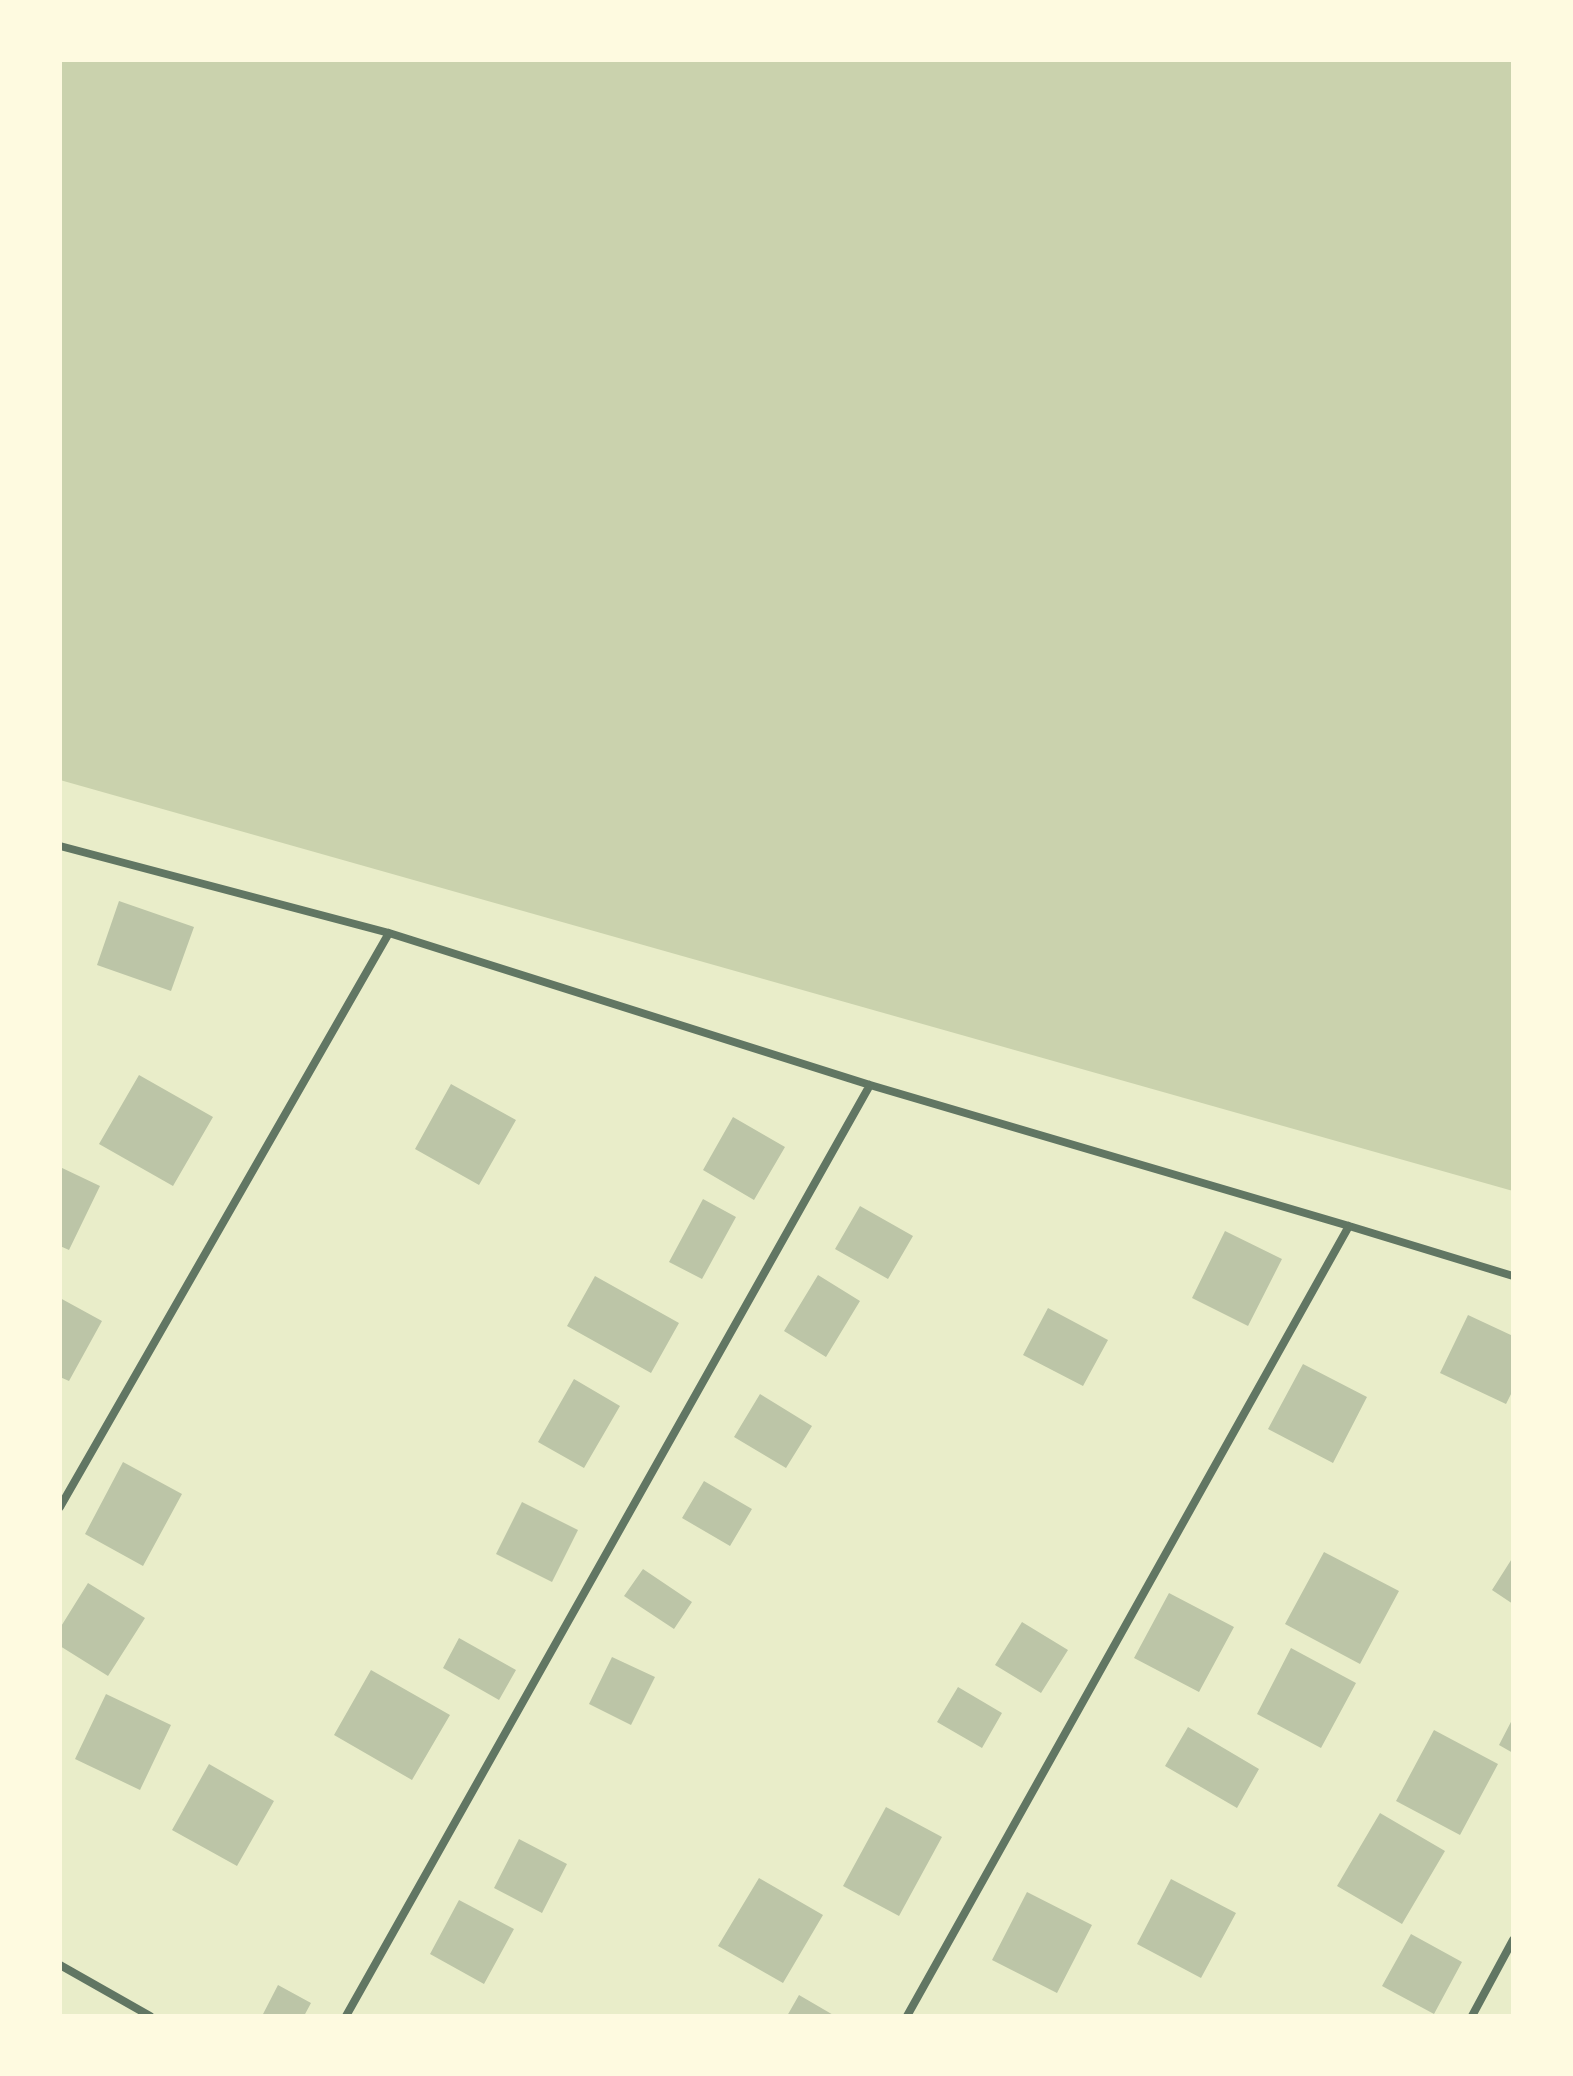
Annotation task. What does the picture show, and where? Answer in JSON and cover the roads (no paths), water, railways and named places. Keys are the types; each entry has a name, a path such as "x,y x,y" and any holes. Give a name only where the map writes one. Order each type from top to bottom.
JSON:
{"street":[{"path":"60,846 389,933 870,1085 1513,1276"},
{"path":"60,1507 389,933"},
{"path":"346,2016 870,1085"},
{"path":"907,2016 1349,1226"},
{"path":"1472,2016 1513,1940"},
{"path":"60,1965 150,2016"}]}
